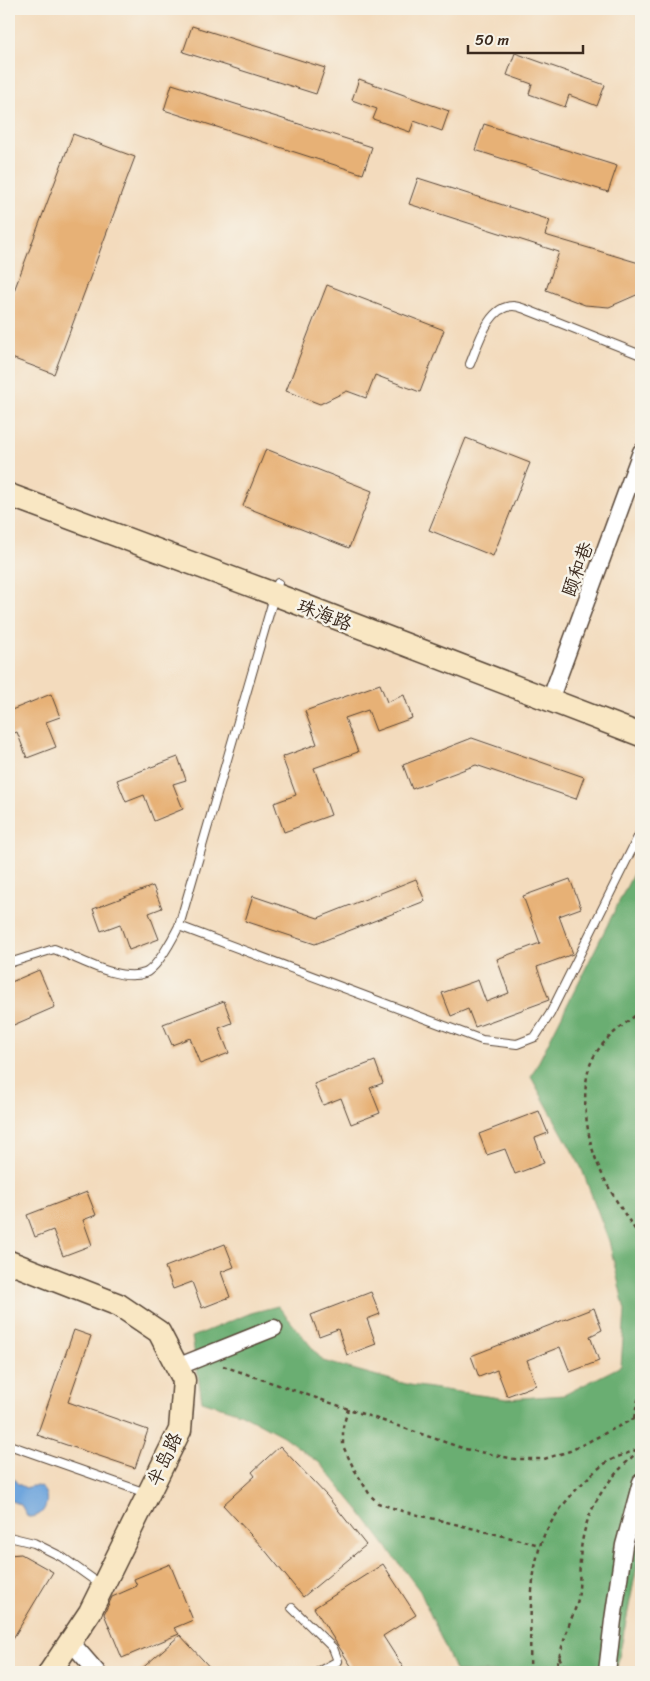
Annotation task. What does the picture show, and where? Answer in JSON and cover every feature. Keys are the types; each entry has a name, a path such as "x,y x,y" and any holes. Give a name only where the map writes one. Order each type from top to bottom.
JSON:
{"main road":[{"name":"珠海路","path":"9,484 552,694 641,735"},
{"name":"珠海路","path":"9,495 276,588"},
{"name":"珠海路","path":"552,694 641,720"},
{"name":"半岛路","path":"9,1262 119,1305 159,1332 184,1380 180,1430 90,1612 50,1672"}],"street":[{"name":"颐和巷","path":"552,694 641,452"},
{"path":"177,1367 274,1328"},
{"path":"608,1672 613,1620 624,1545 641,1482"},
{"path":"70,1641 97,1672"}],"lane":[{"path":"470,364 486,325 499,310 513,306 641,355"},
{"path":"9,963 54,949 113,973 134,975 147,972 169,947 179,926 276,588"},
{"path":"179,926 482,1040 517,1044 535,1036 550,1014 641,831"},
{"path":"9,1445 148,1494"},
{"path":"9,1537 34,1542 62,1557 102,1586"},
{"path":"292,1608 333,1648 338,1661 318,1672"}],"path":[{"path":"641,1011 607,1040 595,1053 587,1076 585,1100 588,1128 594,1154 619,1204 641,1238"},
{"path":"200,1358 465,1449 514,1459 544,1459 570,1451 641,1415"},
{"path":"634,1418 641,1387"},
{"path":"348,1408 343,1427 343,1446 354,1469 370,1495 378,1503 402,1511 540,1545"},
{"path":"530,1672 531,1610 540,1545 557,1513 578,1488 604,1464 641,1448"},
{"path":"555,1672 577,1602 584,1533 591,1510 606,1483 641,1448"},
{"path":"559,1657 568,1672"}],"green space":[{"path":"641,858 641,1546 616,1672 456,1672 420,1591 321,1464 283,1436 240,1413 202,1401 192,1337 251,1313 278,1306 323,1361 410,1385 507,1399 564,1395 621,1366 625,1311 609,1241 581,1167 531,1077"}],"water":[{"path":"9,1474 18,1484 26,1488 35,1486 45,1492 46,1506 42,1512 36,1516 28,1517 21,1505 9,1500"}],"building":[{"path":"192,26 325,68 316,94 183,52"},
{"path":"515,53 605,85 597,106 569,95 565,107 529,94 532,84 507,75"},
{"path":"359,79 449,111 442,131 414,121 410,132 373,119 377,109 352,100"},
{"path":"172,84 372,147 363,174 164,110"},
{"path":"484,124 617,166 608,192 475,150"},
{"path":"73,134 135,157 54,374 9,357 9,304"},
{"path":"418,178 550,220 545,235 639,263 641,270 641,293 609,307 585,305 546,290 559,252 409,204"},
{"path":"327,285 444,330 420,392 375,375 366,398 347,391 320,404 286,391"},
{"path":"466,438 530,463 493,556 429,530"},
{"path":"266,449 372,491 349,548 243,506"},
{"path":"380,684 387,702 404,695 412,718 376,731 368,710 345,718 358,752 314,768 331,815 284,832 274,803 296,795 282,757 317,744 305,711"},
{"path":"51,694 60,717 46,722 56,747 27,758 17,732 9,735 9,711"},
{"path":"472,738 584,777 576,799 476,765 412,789 403,765"},
{"path":"178,757 186,780 173,784 183,809 154,821 144,795 126,802 117,780"},
{"path":"416,879 425,901 315,944 245,921 253,896 318,918"},
{"path":"570,879 581,908 559,916 573,954 537,967 549,1000 475,1027 468,1009 451,1016 442,993 478,980 486,1002 509,993 497,959 540,943 523,896"},
{"path":"153,886 162,908 149,913 159,939 129,950 120,924 101,931 93,909"},
{"path":"39,970 55,1007 9,1027 9,983"},
{"path":"224,1001 232,1023 219,1028 229,1053 200,1064 190,1038 172,1045 163,1024"},
{"path":"375,1061 383,1083 370,1088 380,1113 351,1124 341,1098 323,1105 314,1084"},
{"path":"539,1111 548,1133 535,1138 544,1163 515,1174 505,1149 487,1155 479,1134"},
{"path":"87,1192 96,1215 83,1220 92,1245 63,1256 53,1230 35,1237 27,1215"},
{"path":"225,1244 234,1267 221,1272 230,1297 202,1308 192,1282 173,1289 165,1267"},
{"path":"371,1292 380,1314 367,1319 376,1344 347,1355 338,1329 319,1336 311,1315"},
{"path":"594,1308 602,1330 590,1336 599,1361 570,1372 560,1347 527,1360 536,1385 507,1396 497,1370 479,1377 471,1356"},
{"path":"74,1330 91,1336 68,1402 148,1430 135,1468 37,1435"},
{"path":"280,1446 327,1496 366,1545 303,1597 264,1549 223,1505 255,1476 252,1472"},
{"path":"21,1554 53,1572 9,1645 9,1555"},
{"path":"170,1564 193,1620 174,1628 179,1634 122,1658 104,1614 112,1597 137,1586 134,1579"},
{"path":"383,1564 416,1615 383,1636 406,1672 355,1672 314,1608"},
{"path":"180,1635 214,1672 138,1672"}]}
